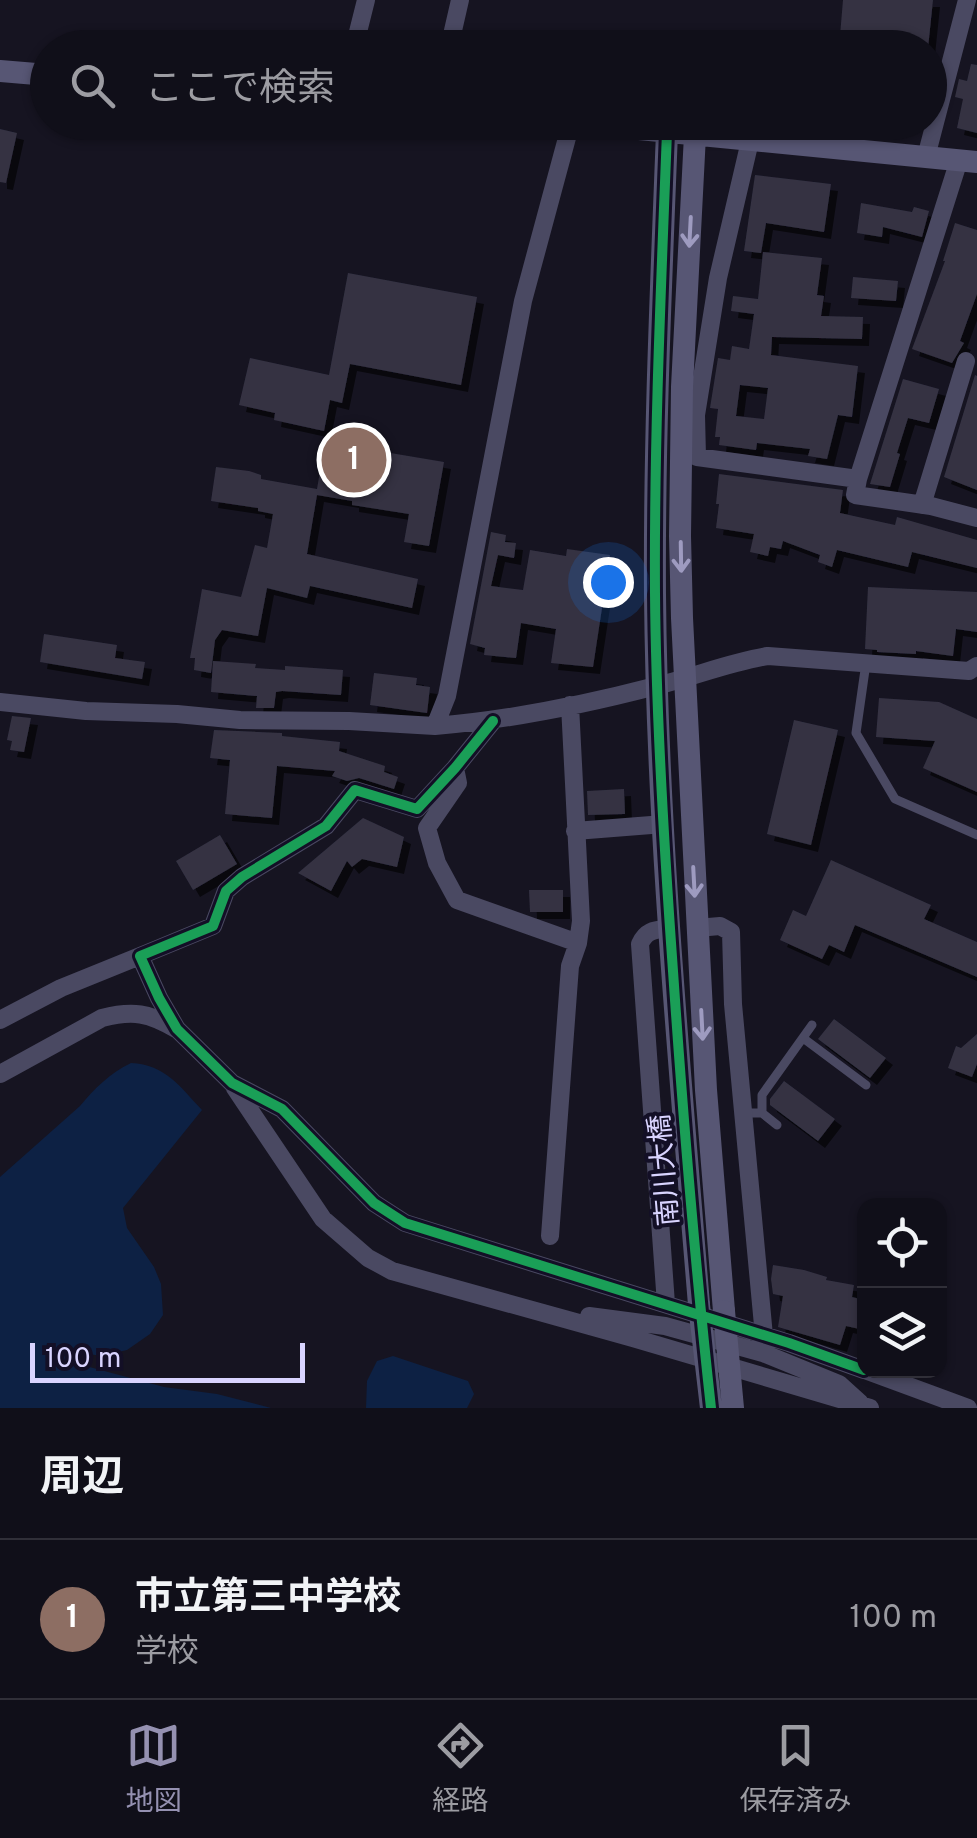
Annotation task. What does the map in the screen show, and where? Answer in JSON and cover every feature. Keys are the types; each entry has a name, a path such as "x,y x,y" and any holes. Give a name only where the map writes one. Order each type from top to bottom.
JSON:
{"street":[{"path":"358,30 366,0"},
{"path":"453,30 460,0"},
{"path":"947,77 967,0"},
{"path":"0,71 30,74"},
{"path":"434,726 447,696 523,301 565,140"},
{"name":"南川大橋","path":"667,140 657,421 657,686 670,928 710,1408"},
{"path":"695,140 689,456 680,536 684,678 706,1090 733,1408"},
{"path":"741,140 968,161 855,495 977,518"},
{"path":"926,157 930,140"},
{"path":"691,391 750,141"},
{"path":"922,505 966,362"},
{"path":"689,456 858,480"},
{"path":"0,702 240,720 434,726 493,721 570,705 768,656 968,671 977,666"},
{"path":"550,1236 570,966 582,921 570,705"},
{"path":"0,1020 61,988 213,926 226,891 242,877 326,826 355,790 417,810 493,721"},
{"path":"455,768 458,783 427,828 456,900 578,943"},
{"path":"575,831 664,824"},
{"path":"696,928 720,926 731,932 732,1004 753,1113 764,1336"},
{"path":"666,1304 640,944 650,931 670,928"},
{"path":"140,956 177,1029"},
{"path":"0,1074 102,1018 120,1014 155,1016 177,1029 232,1083 323,1219 368,1258 413,1278 559,1318 578,1315 664,1326 763,1353 839,1384 866,1407"},
{"path":"232,1083 282,1109 374,1203 405,1222 789,1342 857,1367"},
{"path":"887,1378 968,1408"}],"lane":[{"path":"866,663 856,733 895,799 977,835"},
{"path":"777,1125 753,1113 812,1024"},
{"path":"803,1038 866,1085"}],"water":[{"path":"131,1063 163,1072 202,1110 123,1208 127,1228 161,1284 163,1315 150,1334 127,1350 101,1356 72,1351 64,1355 67,1361 164,1387 217,1394 271,1408 0,1408 0,1177 103,1082"},
{"path":"393,1356 468,1381 474,1394 467,1408 366,1408 367,1381 377,1361"}],"building":[{"path":"843,0 933,0 930,30 840,30"},
{"path":"971,64 977,65 977,133 957,128 963,99 955,97 959,79 967,81"},
{"path":"0,129 17,133 6,183 0,182"},
{"path":"755,175 831,184 824,232 766,223 761,253 744,251"},
{"path":"861,203 929,211 922,237 883,227 882,237 857,233"},
{"path":"955,223 977,230 977,294 960,341 964,343 952,363 912,349"},
{"path":"763,252 822,258 817,295 824,296 821,316 863,317 862,339 772,337 771,355 858,366 852,417 838,415 827,459 808,456 810,449 757,443 756,450 719,445 720,437 715,437 718,409 710,408 718,358 730,360 732,346 749,349 754,314 731,311 733,296 758,299","holes":["740,385 768,388 764,419 736,416"]},
{"path":"348,273 477,297 461,385 350,364 342,403 330,400 324,431 274,420 275,413 239,405 250,358 329,375"},
{"path":"853,277 898,281 896,301 851,298"},
{"path":"977,376 977,490 944,477"},
{"path":"903,379 939,389 929,423 908,418 890,487 870,484"},
{"path":"325,442 444,462 429,546 404,542 409,514 317,495 307,554 418,579 412,608 310,586 307,598 267,588 258,636 222,630 215,640 211,673 194,670 195,658 190,658 202,589 241,597 255,545 267,548 273,514 211,501 216,467 249,471 261,475 261,479 317,489"},
{"path":"719,474 843,490 840,513 895,525 897,517 977,540 977,568 912,552 908,567 837,550 832,567 818,562 820,555 783,541 781,549 770,547 768,556 750,552 754,534 716,528"},
{"path":"491,532 506,535 505,542 516,543 514,558 498,555 491,586 523,590 530,550 566,556 567,549 610,555 593,667 551,663 556,629 521,623 516,658 484,655 485,648 470,644"},
{"path":"868,587 977,592 977,632 956,629 953,656 865,649"},
{"path":"44,634 117,645 115,658 145,662 142,679 40,662"},
{"path":"213,661 256,664 255,668 343,670 341,695 282,691 276,692 274,708 256,708 257,696 211,692"},
{"path":"374,673 417,678 416,685 430,687 427,713 370,705"},
{"path":"879,698 939,702 977,719 977,792 923,768 935,741 876,737"},
{"path":"12,716 31,718 24,752 10,750 12,741 7,740"},
{"path":"794,720 838,730 811,845 767,834"},
{"path":"214,730 282,733 340,742 339,751 385,766 384,772 398,777 394,789 359,778 347,781 332,776 335,771 277,766 272,818 225,814 230,760 210,758"},
{"path":"624,789 625,814 588,815 587,791"},
{"path":"363,818 404,837 397,867 362,859 352,867 347,861 331,891 298,873"},
{"path":"220,835 237,864 193,890 176,861"},
{"path":"831,860 931,905 924,919 977,942 977,977 855,925 844,952 829,945 822,959 780,940 793,910 806,916"},
{"path":"529,890 563,890 563,912 530,912"},
{"path":"834,1019 886,1058 870,1078 818,1039"},
{"path":"977,1034 977,1064 972,1077 948,1068 956,1046 961,1048"},
{"path":"784,1081 835,1119 818,1141 770,1105 770,1099"},
{"path":"773,1265 854,1285 857,1328 846,1326 840,1345 778,1327 783,1296 773,1294"}],"cycle path":[{"path":"667,140 658,363 657,688 681,1080 711,1408"},
{"path":"493,721 417,809 355,790 326,826 242,877 226,891 213,926 140,956 159,998 177,1029 232,1083 282,1109 374,1203 405,1223 857,1367"}],"place":[{"name":"市立第三中学校","path":"354,460"}]}
